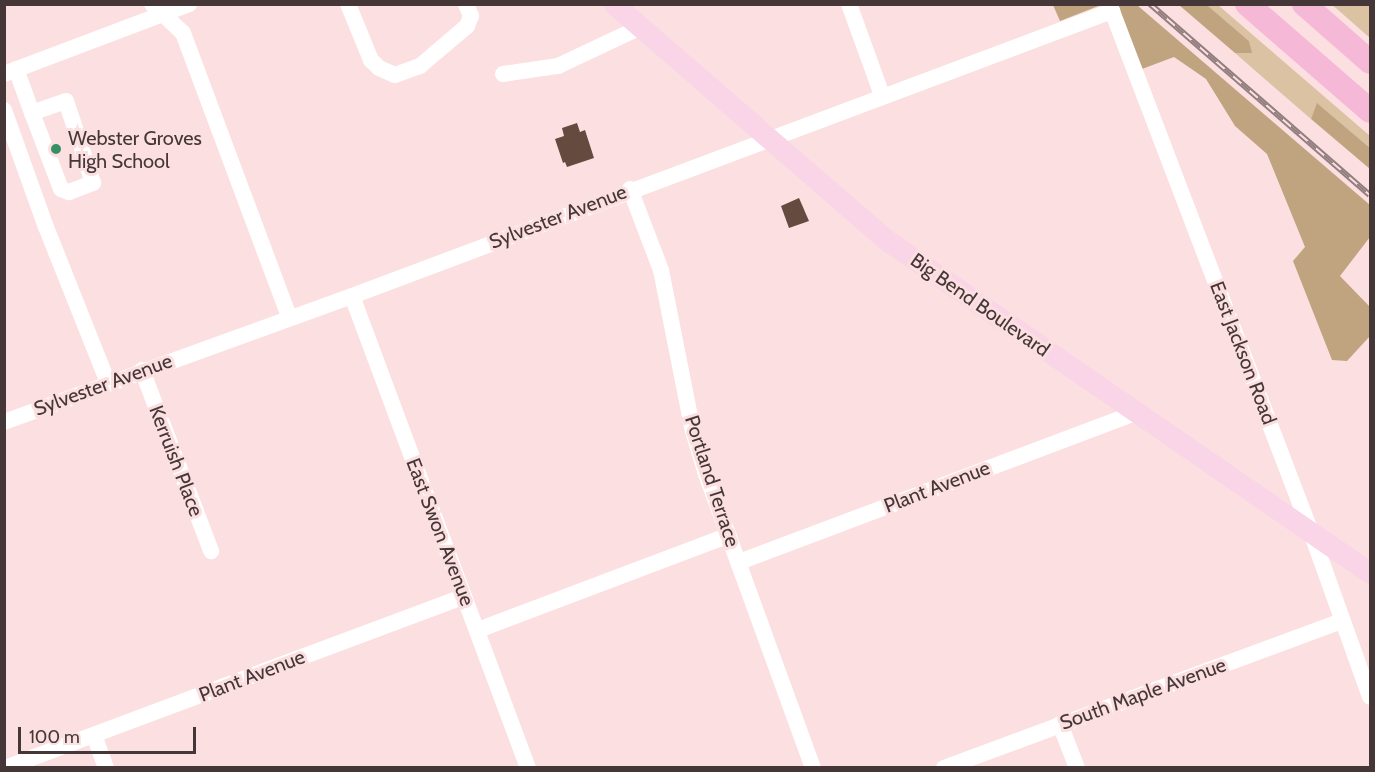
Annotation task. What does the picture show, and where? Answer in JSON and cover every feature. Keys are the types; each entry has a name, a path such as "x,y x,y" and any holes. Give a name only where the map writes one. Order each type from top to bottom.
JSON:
{"highway":[{"path":"1247,4 1371,111"},
{"path":"1304,4 1371,62"}],"main road":[{"name":"Big Bend Boulevard","path":"614,4 888,241 1371,573"}],"street":[{"path":"32,113 66,101 93,183 69,192 61,189 32,113 10,72 157,9 189,4"},
{"path":"348,4 370,60 379,68 395,75 420,66 467,27 471,16 466,4"},
{"path":"849,4 882,95"},
{"path":"157,9 183,33 289,317"},
{"name":"Sylvester Avenue","path":"4,422 142,370 352,296 630,189 1112,10"},
{"name":"East Jackson Road","path":"1112,10 1311,532 1371,697"},
{"path":"503,74 558,66 641,27"},
{"path":"4,110 46,227 108,383"},
{"name":"Portland Terrace","path":"630,189 661,270 693,431 706,474 813,768"},
{"name":"East Swon Avenue","path":"352,296 528,768"},
{"name":"Kerruish Place","path":"142,370 211,551"},
{"name":"Plant Avenue","path":"739,562 1136,412"},
{"path":"478,630 729,535"},
{"name":"Plant Avenue","path":"5,768 464,596"},
{"name":"South Maple Avenue","path":"944,768 1342,621"},
{"path":"1060,724 1077,768"},
{"path":"94,735 106,768"}],"shaded area":[{"path":"1053,5 1101,5 1060,21"},
{"path":"1115,5 1137,5 1370,205 1370,237 1340,276 1370,307 1370,336 1347,361 1332,360 1293,261 1305,247 1267,154 1235,126 1206,79 1174,57 1142,69"},
{"path":"1179,5 1207,5 1249,41 1252,53 1235,53"},
{"path":"1207,5 1218,5 1370,136 1370,148 1318,104 1311,119 1235,53 1251,53 1249,41"},
{"path":"1332,5 1370,5 1370,38 1337,9"},
{"path":"1317,103 1370,148 1370,169 1311,119"}],"building":[{"path":"577,123 580,132 585,130 594,158 567,167 565,162 563,163 555,139 564,136 562,128"},
{"path":"799,198 809,221 789,228 781,206"}],"railway":[{"path":"1150,4 1370,195"}],"place":[{"name":"Webster Groves High School","path":"56,149"}]}
